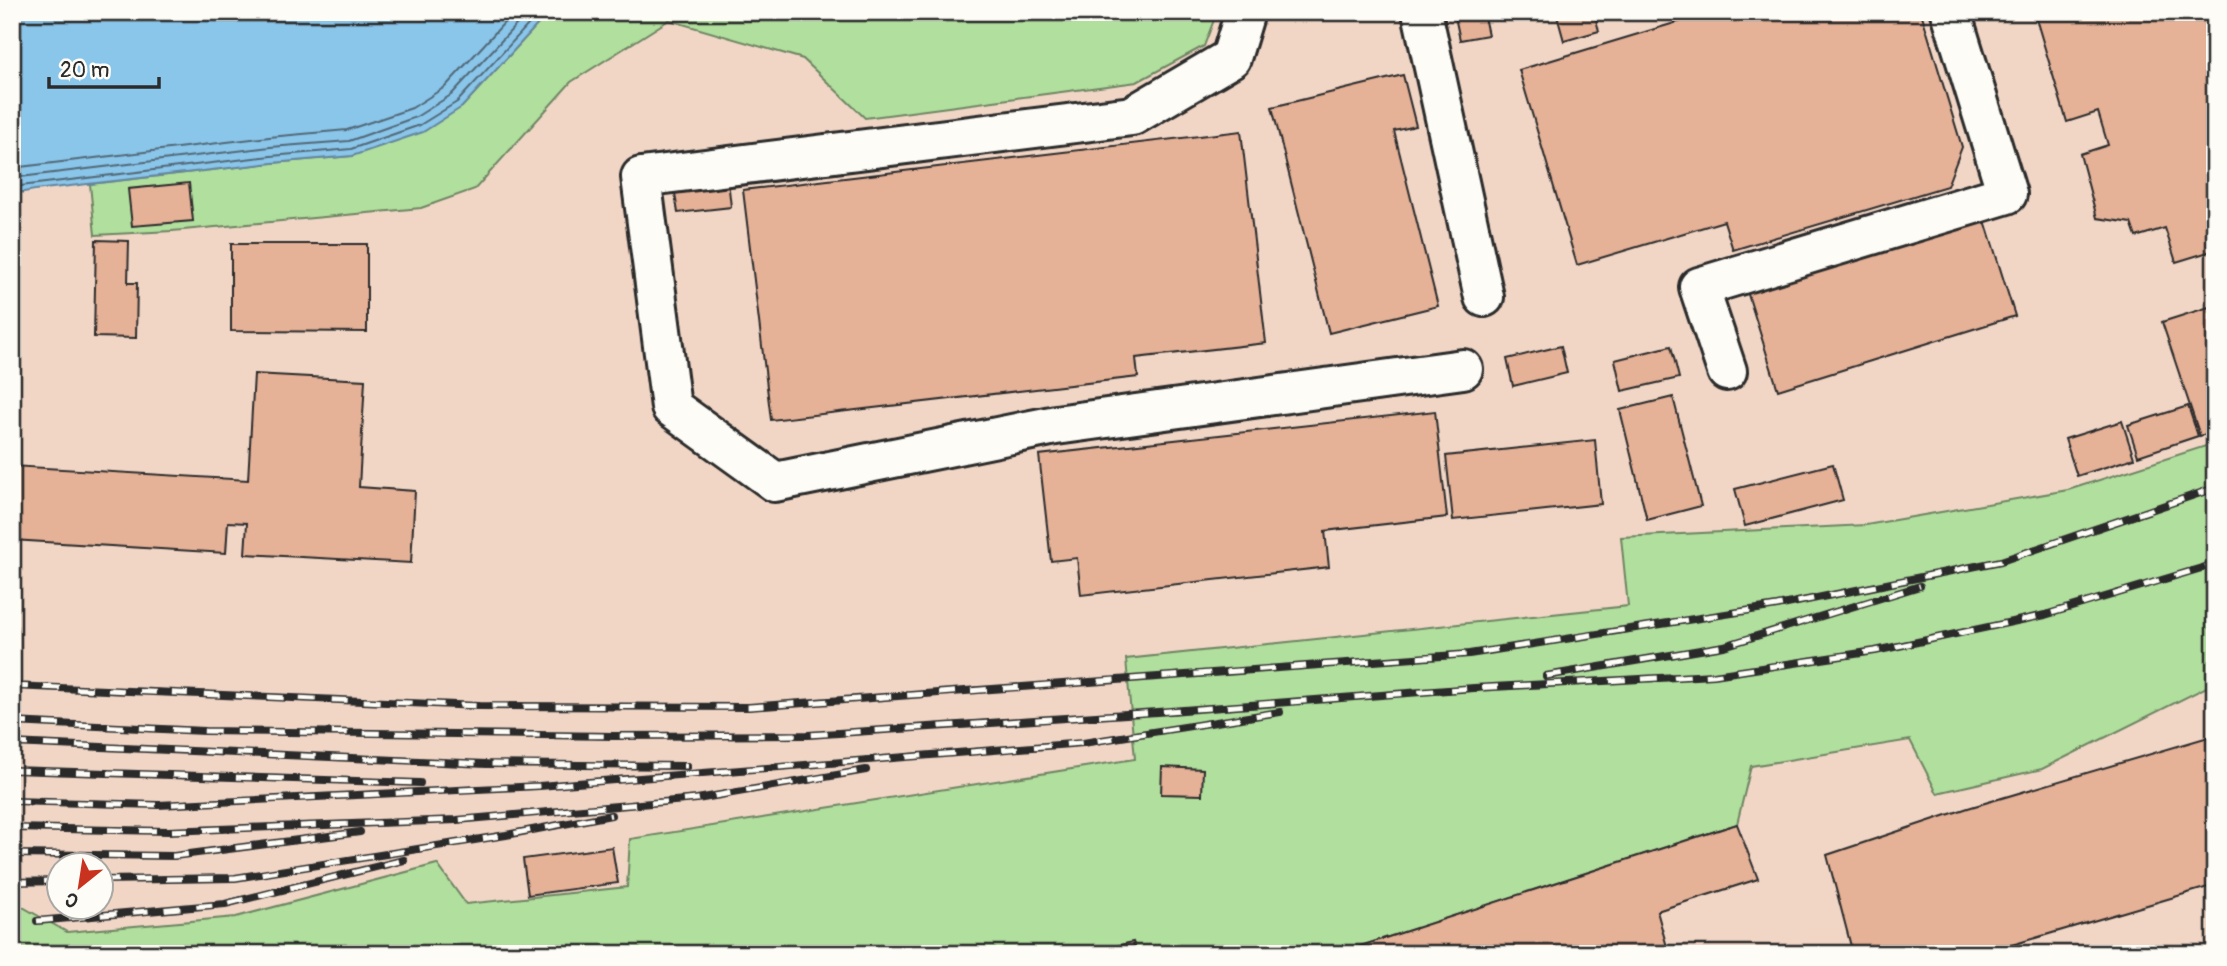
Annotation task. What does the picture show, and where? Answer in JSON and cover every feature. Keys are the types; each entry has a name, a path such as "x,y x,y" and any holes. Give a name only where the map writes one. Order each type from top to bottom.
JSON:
{"lane":[{"path":"1245,12 1231,58 1132,116 641,177 671,407 775,482 1056,425 1462,369"},
{"path":"1422,12 1484,297"},
{"path":"1727,372 1699,287 2007,194 1951,12"}],"shaded area":[{"path":"1217,12 2215,12 2215,443 2068,490 1866,525 1621,537 1629,605 1127,659 1135,759 631,839 627,893 190,954 12,954 12,194 90,184 95,235 172,231 421,208 475,189 571,82 669,20 803,59 865,118 1203,46"},
{"path":"2215,683 2215,954 1336,954 1737,824 1751,766 1910,740 1937,793 2042,769"}],"green space":[{"path":"549,12 1217,12 1204,46 1137,82 865,118 803,59 669,20 571,82 475,189 421,208 172,231 95,235 90,184 352,156 462,107"},
{"path":"2215,443 2215,683 2042,769 1937,793 1910,740 1751,766 1737,824 1336,954 1137,954 1133,942 1085,954 12,954 12,901 67,932 236,917 437,864 466,904 627,887 630,839 1135,759 1126,659 1628,606 1621,537 1866,525 2068,490"}],"water":[{"path":"12,12 549,12 462,107 423,132 352,156 12,194"}],"building":[{"path":"1454,12 1483,12 1488,35 1460,40"},
{"path":"1556,12 1594,12 1599,31 1564,41"},
{"path":"1711,12 1921,12 1962,147 1947,186 1733,250 1724,221 1577,265 1519,70"},
{"path":"2034,12 2209,12 2215,31 2215,250 2176,262 2165,228 2136,237 2131,223 2097,218 2080,154 2108,145 2098,112 2067,122"},
{"path":"1403,75 1416,126 1394,131 1438,306 1329,333 1272,107"},
{"path":"1241,131 1266,343 1136,358 1138,377 771,420 743,190"},
{"path":"728,180 731,207 678,213 674,187"},
{"path":"189,183 193,221 132,226 128,189"},
{"path":"1983,214 2015,316 1778,390 1746,288"},
{"path":"96,240 129,241 128,283 137,283 136,338 94,337"},
{"path":"231,244 367,244 367,332 231,331"},
{"path":"2215,305 2215,431 2200,436 2162,322"},
{"path":"1561,346 1567,373 1513,386 1507,359"},
{"path":"1671,346 1679,378 1622,391 1615,360"},
{"path":"254,374 365,380 359,487 415,491 411,563 245,554 247,523 228,522 226,553 12,540 12,466 248,480"},
{"path":"1673,397 1701,506 1647,520 1620,410"},
{"path":"2188,406 2198,436 2138,456 2128,425"},
{"path":"1435,411 1447,517 1325,531 1329,567 1081,595 1077,558 1051,561 1039,455"},
{"path":"2122,421 2134,458 2077,476 2065,439"},
{"path":"1595,440 1601,504 1453,520 1446,456"},
{"path":"1833,464 1843,500 1745,526 1735,489"},
{"path":"2215,735 2215,885 2005,947 2008,954 1853,954 1827,855 1968,808"},
{"path":"1162,767 1203,769 1202,795 1161,794"},
{"path":"1737,824 1758,879 1657,911 1669,954 1336,954"},
{"path":"612,847 618,883 528,895 523,859"},
{"path":"1133,942 1137,954 1085,954"}],"railway":[{"path":"12,686 479,706 749,707 1469,654 1777,606 2001,561 2215,488"},
{"path":"12,722 205,731 614,736 808,735 1474,688 1714,675 1875,651 2045,615 2215,564"},
{"path":"1546,676 1724,646 1920,586"},
{"path":"12,801 158,805 539,786 1083,743 1280,712"},
{"path":"12,743 486,764 687,766"},
{"path":"12,770 420,783"},
{"path":"12,828 168,831 457,820 697,799 866,770"},
{"path":"116,880 235,878 506,835 611,815"},
{"path":"12,854 174,856 360,832"},
{"path":"37,921 225,904 404,860"},
{"path":"12,882 46,881"}]}
